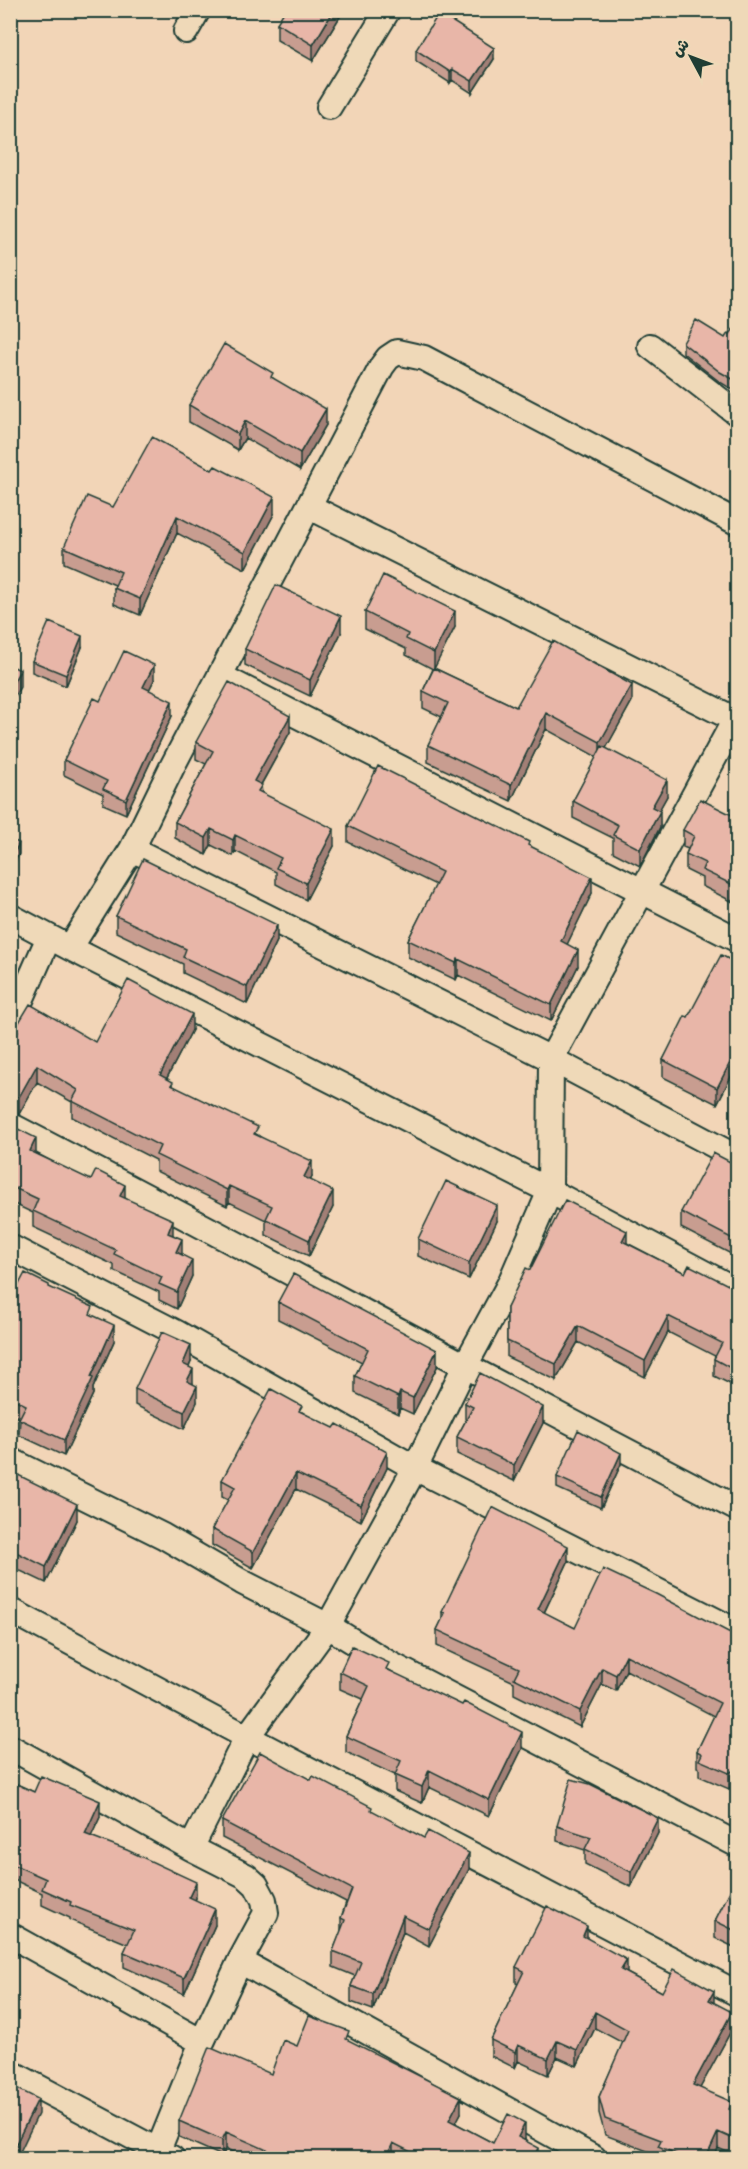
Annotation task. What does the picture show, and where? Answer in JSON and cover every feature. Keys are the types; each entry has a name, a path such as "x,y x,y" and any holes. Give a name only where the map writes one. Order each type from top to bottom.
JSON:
{"street":[{"path":"329,107 388,10"},
{"path":"650,346 738,414"},
{"path":"70,948 132,849 172,767 382,366 397,352 424,358 738,523"},
{"path":"191,1848 247,1737 328,1626 415,1468 466,1364 510,1283 550,1191 551,1059 737,719 310,507"},
{"path":"220,676 738,940"},
{"path":"132,849 551,1059 738,1158"},
{"path":"10,916 550,1191 738,1291"},
{"path":"10,1025 49,937"},
{"path":"10,1125 738,1509"},
{"path":"10,1247 177,1333 415,1468 738,1632"},
{"path":"10,1460 163,1536 242,1582 328,1626 390,1664 738,1845"},
{"path":"10,1610 738,1994"},
{"path":"10,1747 191,1848 246,1876 256,1886 264,1900 266,1913 240,1961 202,2042 162,2156 10,2072"},
{"path":"10,1935 202,2042"},
{"path":"240,1961 594,2158"}],"building":[{"path":"285,10 334,10 313,45 277,23"},
{"path":"439,13 494,48 472,81 452,69 450,72 416,50"},
{"path":"696,320 725,338 738,323 738,382 720,372 683,343"},
{"path":"224,344 273,373 271,377 326,409 300,453 245,421 238,434 189,405"},
{"path":"152,437 212,470 215,466 274,497 245,552 177,516 140,599 114,588 121,572 64,547 87,496 113,507"},
{"path":"383,575 455,611 434,653 406,639 408,634 365,612"},
{"path":"276,585 341,616 310,680 245,649"},
{"path":"49,622 82,636 66,675 32,661"},
{"path":"553,641 632,685 600,742 546,713 511,785 428,745 448,703 423,691 434,668 516,707"},
{"path":"124,651 154,665 143,687 172,701 126,800 103,789 107,781 64,760 94,698 100,701"},
{"path":"10,665 20,670 10,688"},
{"path":"229,682 290,716 254,781 262,785 258,791 334,829 306,883 276,868 281,858 235,835 233,840 211,829 206,838 175,822 213,751 196,742"},
{"path":"602,746 667,780 652,807 660,811 640,849 613,835 618,825 573,801"},
{"path":"378,766 529,842 528,845 592,877 561,941 578,950 551,1005 458,959 456,963 408,940 442,872 348,826"},
{"path":"700,799 738,818 738,876 733,885 702,870 705,863 686,854 694,836 683,830"},
{"path":"10,839 19,843 10,861"},
{"path":"143,859 277,925 247,987 183,957 186,949 116,916"},
{"path":"721,955 738,964 738,1047 717,1088 663,1060 685,1016 688,1017"},
{"path":"128,980 192,1014 160,1075 173,1082 171,1085 258,1127 254,1134 312,1161 304,1177 333,1191 309,1240 266,1219 272,1206 229,1186 227,1190 156,1155 160,1146 72,1101 78,1090 37,1065 19,1097 10,1095 10,1045 18,1031 15,1029 30,1004 95,1042"},
{"path":"10,1125 36,1138 30,1151 91,1180 96,1170 125,1185 120,1196 173,1220 168,1233 182,1239 176,1252 192,1260 177,1292 159,1284 162,1277 114,1254 116,1250 33,1211 38,1199 10,1186"},
{"path":"713,1153 738,1166 738,1230 733,1239 681,1212"},
{"path":"446,1181 497,1205 469,1263 418,1239"},
{"path":"565,1200 627,1231 622,1241 685,1273 689,1265 738,1290 738,1372 714,1359 722,1343 668,1316 645,1361 578,1326 556,1364 507,1341 507,1308 526,1268 530,1270"},
{"path":"25,1273 93,1307 90,1314 114,1325 91,1377 93,1378 64,1440 19,1419 26,1405 10,1397 10,1287 16,1290"},
{"path":"293,1274 437,1350 413,1398 400,1392 398,1397 355,1376 368,1349 278,1302"},
{"path":"162,1332 191,1345 183,1364 193,1369 187,1381 197,1386 184,1412 135,1389"},
{"path":"480,1373 543,1407 514,1465 457,1437 473,1407 465,1403"},
{"path":"271,1389 302,1406 299,1411 334,1428 337,1424 387,1452 361,1505 296,1473 253,1552 212,1529 235,1487 222,1480"},
{"path":"578,1430 621,1453 601,1497 557,1477"},
{"path":"10,1471 77,1504 46,1567 10,1549"},
{"path":"492,1507 568,1546 538,1609 575,1628 603,1569 738,1637 738,1770 735,1769 729,1773 699,1760 702,1754 697,1751 720,1703 626,1655 616,1675 602,1668 580,1711 514,1678 519,1668 437,1630 445,1613 442,1612"},
{"path":"352,1646 389,1663 386,1669 462,1705 464,1702 522,1732 489,1800 429,1770 422,1787 395,1775 401,1761 346,1736 369,1686 340,1672"},
{"path":"260,1752 311,1780 313,1776 424,1838 428,1831 469,1853 429,1929 403,1916 373,1994 351,1986 361,1962 333,1951 345,1920 341,1918 352,1889 222,1821"},
{"path":"41,1776 100,1801 85,1834 127,1850 196,1882 189,1897 215,1909 184,1978 124,1952 134,1930 70,1905 71,1902 42,1889 46,1879 10,1863 10,1781 34,1792"},
{"path":"571,1779 590,1784 658,1818 631,1872 585,1849 591,1837 557,1826"},
{"path":"738,1875 738,1932 715,1921"},
{"path":"547,1906 587,1926 583,1936 627,1960 621,1970 662,1992 674,1969 714,1991 709,2000 732,2012 693,2085 732,2102 729,2109 738,2112 738,2141 718,2132 706,2158 685,2158 658,2146 661,2140 605,2119 599,2097 628,2030 595,2012 577,2050 557,2041 548,2059 518,2045 515,2052 491,2040 524,1971 516,1967"},
{"path":"309,2016 349,2031 346,2039 461,2097 449,2120 493,2143 508,2114 525,2123 518,2137 539,2148 534,2158 423,2158 393,2143 386,2158 285,2158 226,2132 222,2140 179,2121 209,2047 271,2074 283,2040 297,2046"},
{"path":"10,2085 38,2099 10,2156"}]}
